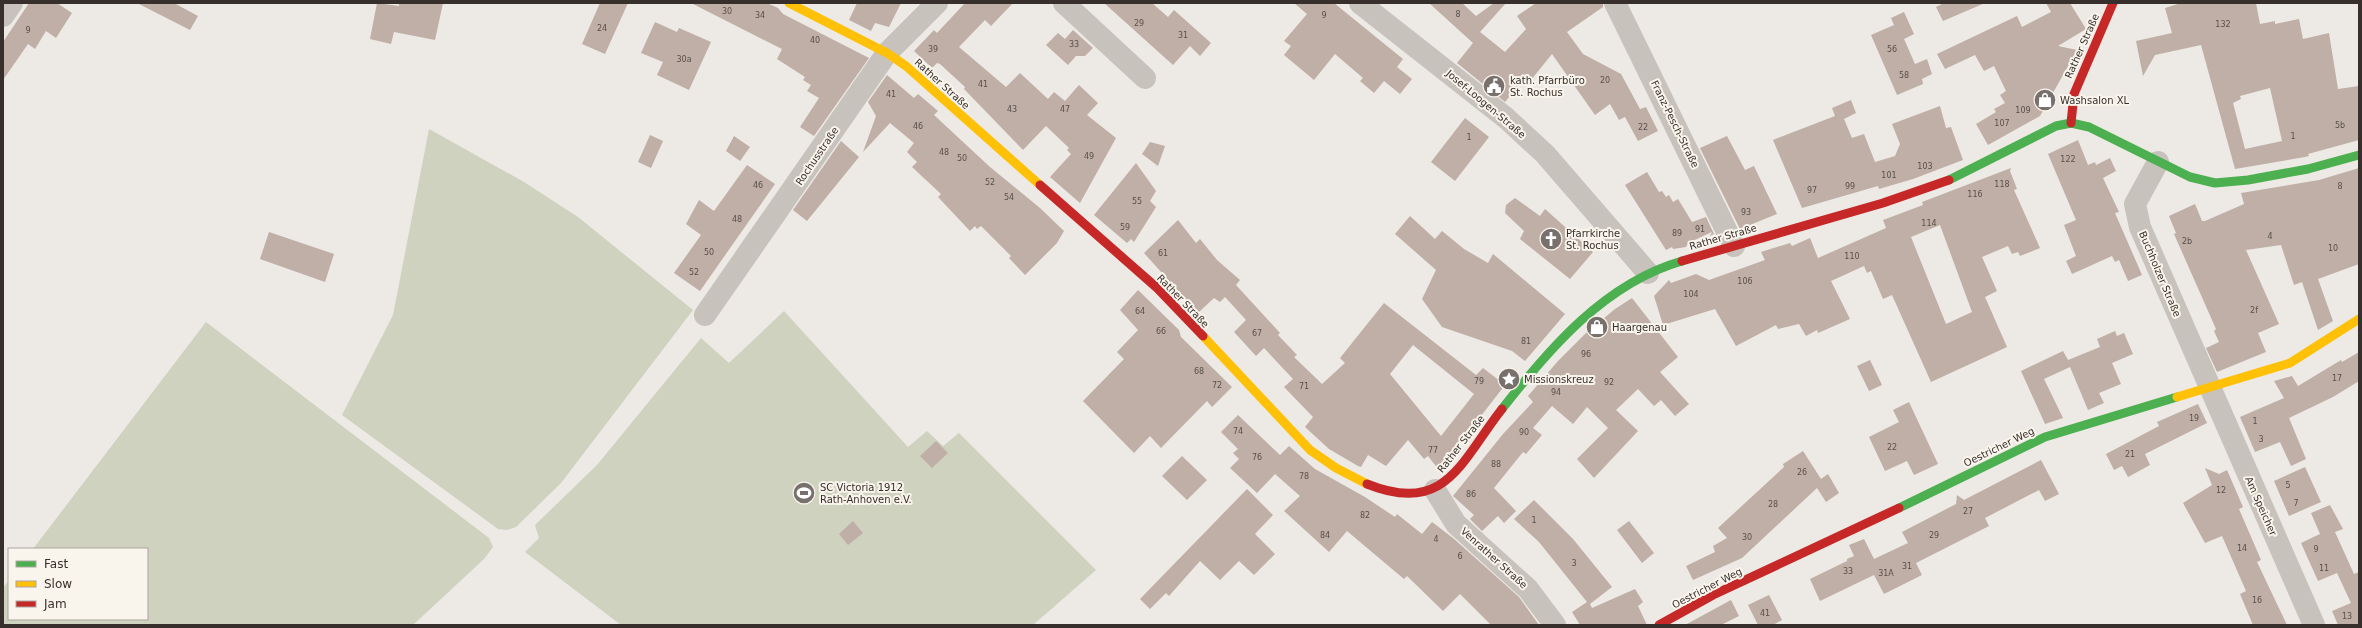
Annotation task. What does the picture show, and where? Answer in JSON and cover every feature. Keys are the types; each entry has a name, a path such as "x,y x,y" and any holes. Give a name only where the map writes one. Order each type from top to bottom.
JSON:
{"main road":[{"name":"Rather Straße","path":"789,3 887,53 906,66 1156,287 1310,450 1328,465 1363,482 1396,492 1416,493 1435,490 1450,478 1546,355 1596,308 1648,273 1734,246 1883,203 1954,178 2056,126 2071,123 2074,94 2113,3"},
{"path":"2071,123 2089,127 2190,177 2215,183 2248,180 2295,171 2359,155"},
{"name":"Oestricher Weg","path":"1659,625 1713,595 1908,504 2045,437 2290,363 2359,319"}],"street":[{"path":"3,16 12,3"},
{"name":"Rochusstraße","path":"705,315 887,53 937,3"},
{"path":"1064,3 1145,78"},
{"name":"Josef-Loogen-Straße","path":"1360,3 1506,118 1545,154 1648,273"},
{"name":"Franz-Pesch-Straße","path":"1615,3 1734,246"},
{"name":"Buchholzer Straße","path":"2158,162 2135,204 2140,227 2208,387"},
{"name":"Am Speicher","path":"2208,387 2314,625"},
{"name":"Venrather Straße","path":"1435,490 1456,524 1528,589 1555,625"}],"green space":[{"path":"429,129 524,182 578,217 693,310 561,483 516,527 507,530 498,529 342,415 393,315"},
{"name":"SC Victoria 1912 Rath-Anhoven e.V.","path":"784,311 908,447 927,431 943,446 959,433 1096,570 1033,625 621,625 525,552 539,538 535,525 597,465 701,338 729,363"},
{"path":"206,322 489,538 493,547 484,559 413,625 3,625 3,588 8,581 8,620 148,620 148,548 34,548"}],"building":[{"path":"29,3 57,3 72,13 56,38 46,31 35,49 28,44 3,80 3,42"},
{"path":"137,3 174,3 198,16 190,30"},
{"path":"377,3 399,6 399,3 443,3 435,40 394,32 391,44 370,39"},
{"path":"600,3 628,3 605,54 582,44"},
{"path":"691,3 767,3 778,8 783,14 869,58 814,136 800,127 819,98 807,91 811,85 803,80 805,77 777,59 782,49"},
{"path":"857,3 901,3 889,27 875,23 871,31 849,20"},
{"path":"965,3 1013,3 991,26 985,20 959,47 1006,87 1020,73 1048,99 1054,92 1065,101 1079,85 1098,103 1087,115 1116,138 1080,203 1050,177 1071,154 1067,150 1069,148 1046,126 1023,150 964,89 965,87 940,64 937,63 932,68 914,51 934,30 937,33"},
{"path":"1104,3 1152,3 1168,17 1174,10 1211,43 1200,56 1190,46 1173,65"},
{"path":"1294,3 1334,3 1403,59 1397,67 1412,79 1400,94 1384,81 1374,93 1360,81 1363,78 1335,54 1314,80 1284,55 1291,46 1284,41 1307,14"},
{"path":"1429,3 1462,3 1476,16 1494,3 1506,3 1480,32 1505,52 1526,29 1517,16 1536,3 1603,3 1603,7 1567,32 1583,54 1621,74 1640,109 1646,107 1658,131 1638,141 1625,117 1619,120 1610,104 1595,115 1552,54 1527,85 1522,81 1505,102 1457,63 1473,43"},
{"path":"1944,3 1985,3 1943,21 1936,7"},
{"path":"2046,3 2070,3 2086,29 2058,46 2077,50 2040,116 1988,145 1976,124 1996,112 1994,109 2005,103 2000,95 2006,91 1994,66 1984,71 1975,55 1945,69 1937,54 2017,16 2022,27 2051,12"},
{"path":"2181,3 2256,3 2260,24 2275,21 2275,24 2299,19 2303,39 2329,33 2338,89 2359,86 2359,140 2308,154 2309,156 2305,157 2235,169 2201,45 2155,55 2143,76 2136,41 2172,33 2165,8","holes":["2270,88 2282,141 2245,149 2233,103 2241,99 2240,96"]},
{"path":"1904,12 1914,34 1904,39 1915,64 1927,59 1932,74 1922,79 1923,84 1897,95 1871,35 1894,25 1891,18"},
{"path":"655,22 677,32 679,28 711,42 689,90 657,75 663,62 641,53"},
{"path":"1073,30 1093,48 1085,56 1076,56 1068,65 1046,45 1058,33 1065,39"},
{"path":"887,75 914,98 918,94 938,111 934,115 990,167 1040,208 1064,231 1057,243 1025,275 1009,258 1011,256 981,226 977,229 975,226 970,231 938,197 941,194 912,167 917,162 907,152 914,143 890,123 863,152 876,116 868,102"},
{"path":"1851,100 1856,113 1844,119 1852,138 1864,134 1875,162 1895,156 1900,144 1892,124 1940,106 1946,128 1951,127 1963,160 1913,179 1879,189 1878,186 1802,208 1773,140 1835,116 1832,108"},
{"path":"1465,118 1489,137 1455,181 1431,162"},
{"path":"650,135 663,141 651,168 638,162"},
{"path":"734,136 750,147 740,161 726,151"},
{"path":"1727,136 1745,170 1754,166 1777,214 1740,229 1700,148"},
{"path":"2078,140 2088,165 2095,162 2096,165 2110,158 2116,171 2103,178 2119,212 2115,213 2142,275 2128,281 2119,260 2115,262 2112,256 2072,274 2066,261 2076,256 2064,225 2076,220 2048,154"},
{"path":"841,141 859,157 807,221 793,210"},
{"path":"1150,142 1165,146 1158,166 1142,154"},
{"path":"1136,163 1156,191 1150,201 1156,207 1134,242 1131,239 1127,243 1094,215"},
{"path":"747,165 775,184 700,291 674,273 701,235 686,224 699,200 714,211"},
{"path":"2011,168 2010,171 2017,189 2014,190 2040,248 2020,256 2018,252 2012,254 2008,246 1982,257 1997,291 1985,297 2007,347 1931,382 1892,295 1883,299 1871,271 1867,273 1864,266 1831,281 1850,319 1818,333 1817,330 1806,336 1799,324 1778,329 1776,325 1736,346 1715,309 1663,325 1654,296 1669,280 1671,283 1696,274 1709,280 1765,260 1761,252 1790,243 1792,246 1810,238 1818,258 1886,228 1883,220 1923,205 1922,202","holes":["1940,225 1972,312 1946,324 1911,237"]},
{"path":"2359,168 2359,264 2318,279 2333,321 2318,330 2302,282 2294,285 2281,245 2246,250 2279,324 2258,333 2266,352 2217,372 2206,348 2219,342 2214,331 2216,329 2174,234 2176,233 2169,216 2195,204 2202,221 2205,221 2244,204 2241,193 2319,180"},
{"path":"1647,172 1659,192 1662,191 1666,197 1669,195 1673,202 1678,199 1692,222 1706,217 1714,234 1710,236 1712,232 1688,243 1686,247 1673,249 1672,247 1666,250 1625,185"},
{"name":"Pfarrkirche St. Rochus","path":"1515,198 1540,216 1545,209 1593,252 1570,279 1520,239 1524,231 1505,213 1506,205"},
{"path":"1410,216 1435,239 1442,231 1464,249 1488,263 1493,254 1565,314 1525,361 1512,351 1442,327 1422,299 1436,270 1395,234"},
{"path":"1178,220 1196,243 1200,239 1217,260 1240,280 1236,285 1280,333 1278,335 1297,355 1294,357 1322,384 1345,363 1340,358 1384,303 1476,375 1483,368 1505,385 1439,470 1428,456 1424,459 1408,440 1386,466 1368,455 1361,467 1358,466 1329,449 1305,427 1313,417 1284,387 1293,379 1264,348 1256,356 1234,332 1246,320 1225,297 1220,302 1214,298 1198,313 1144,253","holes":["1413,345 1474,394 1441,436 1390,374"]},
{"path":"269,232 334,254 325,282 260,259"},
{"path":"1138,290 1179,330 1181,337 1232,387 1212,407 1207,401 1161,448 1150,436 1134,453 1083,401 1124,359 1117,352 1138,330 1120,310"},
{"path":"1632,298 1678,357 1660,372 1689,404 1675,416 1661,400 1654,406 1638,389 1616,410 1638,431 1594,478 1577,459 1608,428 1587,407 1573,424 1552,406 1533,428 1542,435 1526,454 1523,452 1494,488 1516,511 1504,523 1498,516 1482,531 1470,519 1474,515 1453,496 1503,434 1533,402 1528,396 1558,361 1586,333 1615,309"},
{"path":"2115,331 2117,336 2124,333 2133,354 2112,363 2121,384 2099,393 2104,403 2088,410 2070,367 2044,379 2063,418 2045,424 2021,371 2063,351 2068,360 2100,347 2097,339"},
{"path":"2359,352 2359,381 2333,397 2289,418 2306,459 2291,466 2280,442 2255,452 2240,417 2284,398 2274,381 2292,376 2298,386 2341,360 2342,362"},
{"path":"1870,360 1882,385 1869,391 1857,366"},
{"path":"1909,402 1938,464 1914,475 1907,461 1885,471 1869,437 1899,422 1893,410"},
{"path":"2198,404 2207,423 2145,454 2150,465 2128,477 2122,466 2114,470 2106,454 2159,426 2157,422"},
{"path":"1238,415 1280,455 1289,446 1315,469 1365,497 1395,517 1397,514 1422,534 1432,522 1453,538 1519,597 1539,625 1491,625 1460,594 1443,611 1407,576 1404,579 1347,531 1329,552 1284,511 1300,496 1275,474 1257,493 1230,468 1239,459 1233,453 1238,449 1221,432"},
{"path":"936,441 948,453 932,468 920,456"},
{"path":"1803,451 1821,479 1828,474 1839,493 1826,502 1817,488 1742,558 1693,580 1686,566 1715,552 1713,546 1727,538 1718,528 1784,467 1783,464"},
{"path":"1182,456 1207,480 1187,500 1162,476"},
{"path":"2041,460 2059,494 2045,501 2039,490 1985,518 1989,526 1916,563 1922,575 1884,594 1874,575 1820,601 1810,579 1854,556 1849,545 1864,539 1874,559 1908,543 1902,532 1956,504 1957,495 1964,500"},
{"path":"2305,467 2321,502 2289,516 2274,481"},
{"path":"2205,468 2219,474 2227,470 2243,507 2239,509 2261,560 2257,562 2287,625 2253,625 2240,594 2246,591 2222,536 2205,543 2183,503 2212,485"},
{"path":"1247,489 1273,515 1255,534 1275,554 1254,575 1239,561 1220,580 1200,561 1169,596 1166,593 1150,609 1140,599"},
{"path":"1534,500 1573,539 1612,587 1590,604 1592,608 1635,589 1643,602 1638,606 1647,625 1580,625 1572,612 1587,602 1539,542 1514,519"},
{"path":"2330,505 2343,529 2335,532 2354,574 2359,572 2359,625 2338,625 2332,611 2351,603 2337,573 2318,581 2301,543 2320,534 2311,513"},
{"path":"853,521 863,533 848,545 839,534"},
{"path":"1629,521 1654,553 1642,563 1617,530"},
{"path":"1769,595 1782,620 1773,625 1758,625 1748,605"},
{"path":"1731,600 1739,616 1721,625 1685,625"}],"traffic: fast":[{"path":"1949,180 2056,126 2071,123 2089,127 2190,177 2215,183 2248,180 2308,169 2359,155"},
{"path":"1502,409 1559,342 1604,302 1628,285 1654,271 1682,261"},
{"path":"1899,508 2045,437 2177,397"}],"traffic: slow":[{"path":"789,3 887,53 906,66 1040,185"},
{"path":"2177,397 2290,363 2359,319"},
{"path":"1203,336 1310,450 1336,468 1367,484"}],"traffic: jam":[{"path":"2071,123 2074,94 2113,3"},
{"path":"1682,261 1883,203 1949,180"},
{"path":"1040,185 1156,287 1203,336"},
{"path":"1367,484 1394,492 1416,493 1434,488 1449,478 1462,464 1502,409"},
{"path":"1659,625 1713,595 1899,508"}],"place":[{"name":"kath. Pfarrbüro St. Rochus","path":"1494,86"},
{"name":"Washsalon XL","path":"2045,100"},
{"name":"Pfarrkirche St. Rochus","path":"1551,239"},
{"name":"Haargenau","path":"1597,327"},
{"name":"Missionskreuz","path":"1509,379"},
{"name":"SC Victoria 1912 Rath-Anhoven e.V.","path":"804,493"}]}
